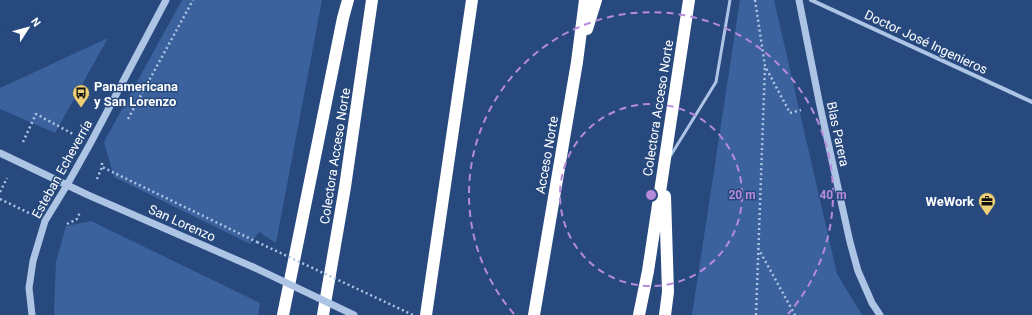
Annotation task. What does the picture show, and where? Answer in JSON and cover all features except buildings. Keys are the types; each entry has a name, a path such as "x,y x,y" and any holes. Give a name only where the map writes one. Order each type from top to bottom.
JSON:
{"highway":[{"path":"283,315 343,18 348,0"},
{"name":"Colectora Acceso Norte","path":"323,315 345,187 372,0"},
{"path":"426,315 472,0"},
{"name":"Acceso Norte","path":"534,315 585,0"},
{"path":"576,62 596,0"},
{"name":"Colectora Acceso Norte","path":"639,315 648,271 689,0"},
{"path":"664,166 668,292 665,315"}],"street":[{"name":"Esteban Echeverría","path":"32,315 29,288 33,261 45,221 67,185 166,0"},
{"name":"Blas Parera","path":"799,0 820,106 850,242 858,271 872,303 880,315"},
{"name":"Doctor José Ingenieros","path":"811,0 1032,102"},
{"name":"San Lorenzo","path":"0,153 67,185 253,267 354,315"}],"lane":[{"path":"664,166 716,82 730,0"}],"path":[{"path":"755,0 765,66 756,315"},
{"path":"765,66 790,113 820,106"},
{"path":"100,157 102,167 413,315"},
{"path":"758,248 795,315"}],"shaded area":[{"path":"182,0 322,0 276,243 259,232 250,244 114,177 104,142"},
{"path":"740,0 774,0 837,274 862,315 692,315"},
{"path":"108,38 55,133 0,109 0,88"},
{"path":"91,221 260,303 258,315 55,315 56,262 66,226"}],"place":[{"name":"Panamericana y San Lorenzo","path":"81,108"},
{"name":"WeWork","path":"987,216"}]}
